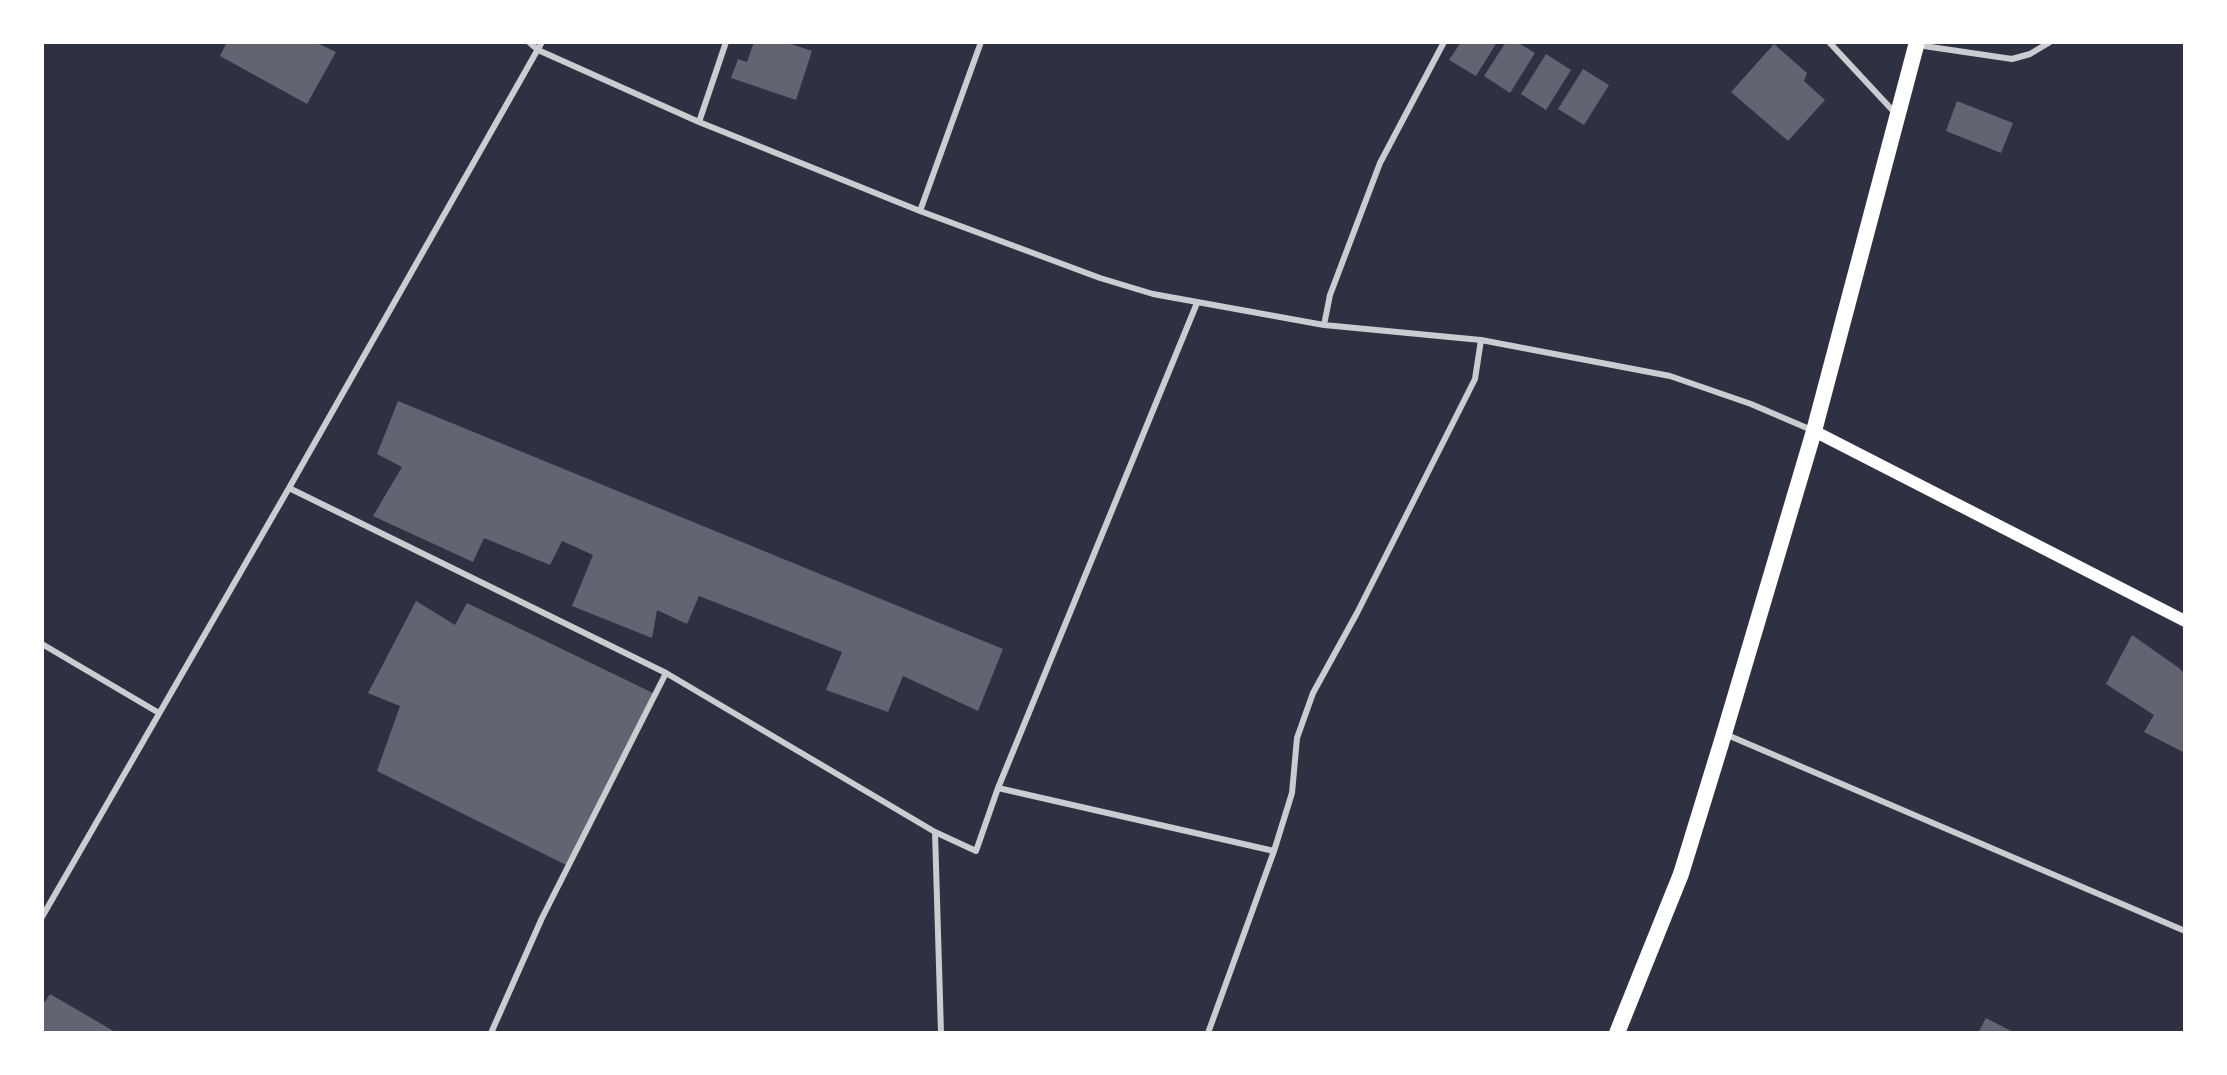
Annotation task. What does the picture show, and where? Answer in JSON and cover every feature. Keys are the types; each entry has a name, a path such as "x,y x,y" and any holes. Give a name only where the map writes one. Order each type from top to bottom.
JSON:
{"highway":[{"path":"1617,1033 1681,874 1724,734 1815,431 1917,43"}],"main road":[{"path":"1815,431 2185,621"}],"street":[{"path":"529,42 538,51 699,122 920,212 1100,278 1153,294 1324,325 1481,340 1670,376 1751,404 1815,431"},
{"path":"42,916 289,488 542,42"},
{"path":"699,122 726,42"},
{"path":"920,212 981,42"},
{"path":"1324,325 1330,295 1380,163 1444,42"},
{"path":"1829,42 1898,115"},
{"path":"1917,43 2012,59 2030,54 2050,42"},
{"path":"289,488 666,673 935,832 976,852 998,788 1197,303"},
{"path":"1208,1033 1274,851 1292,793 1297,738 1313,693 1357,613 1475,378 1481,340"},
{"path":"42,644 159,713"},
{"path":"491,1033 542,918 666,673"},
{"path":"1724,734 2185,931"},
{"path":"998,788 1274,851"},
{"path":"935,832 941,1033"}],"building":[{"path":"227,42 315,42 336,52 307,104 220,56"},
{"path":"754,42 785,42 812,51 796,100 731,78 738,59 747,62"},
{"path":"1461,42 1497,42 1476,76 1449,60"},
{"path":"1506,42 1517,42 1535,53 1510,93 1484,76"},
{"path":"1774,44 1807,73 1804,81 1825,100 1788,141 1731,92"},
{"path":"1546,54 1571,70 1546,110 1521,94"},
{"path":"1583,69 1609,85 1584,125 1558,109"},
{"path":"1957,101 2013,123 2001,153 1946,131"},
{"path":"398,401 1003,649 978,711 903,676 888,712 826,690 842,652 699,596 687,624 657,610 652,638 572,606 593,555 562,541 550,565 484,538 473,562 373,516 402,467 377,454"},
{"path":"416,601 455,625 467,603 655,694 568,866 377,771 400,706 368,693"},
{"path":"2132,635 2185,674 2185,753 2144,732 2154,715 2106,684"},
{"path":"50,994 117,1033 42,1033 42,1006"},
{"path":"1986,1018 2015,1033 1978,1033"}]}
